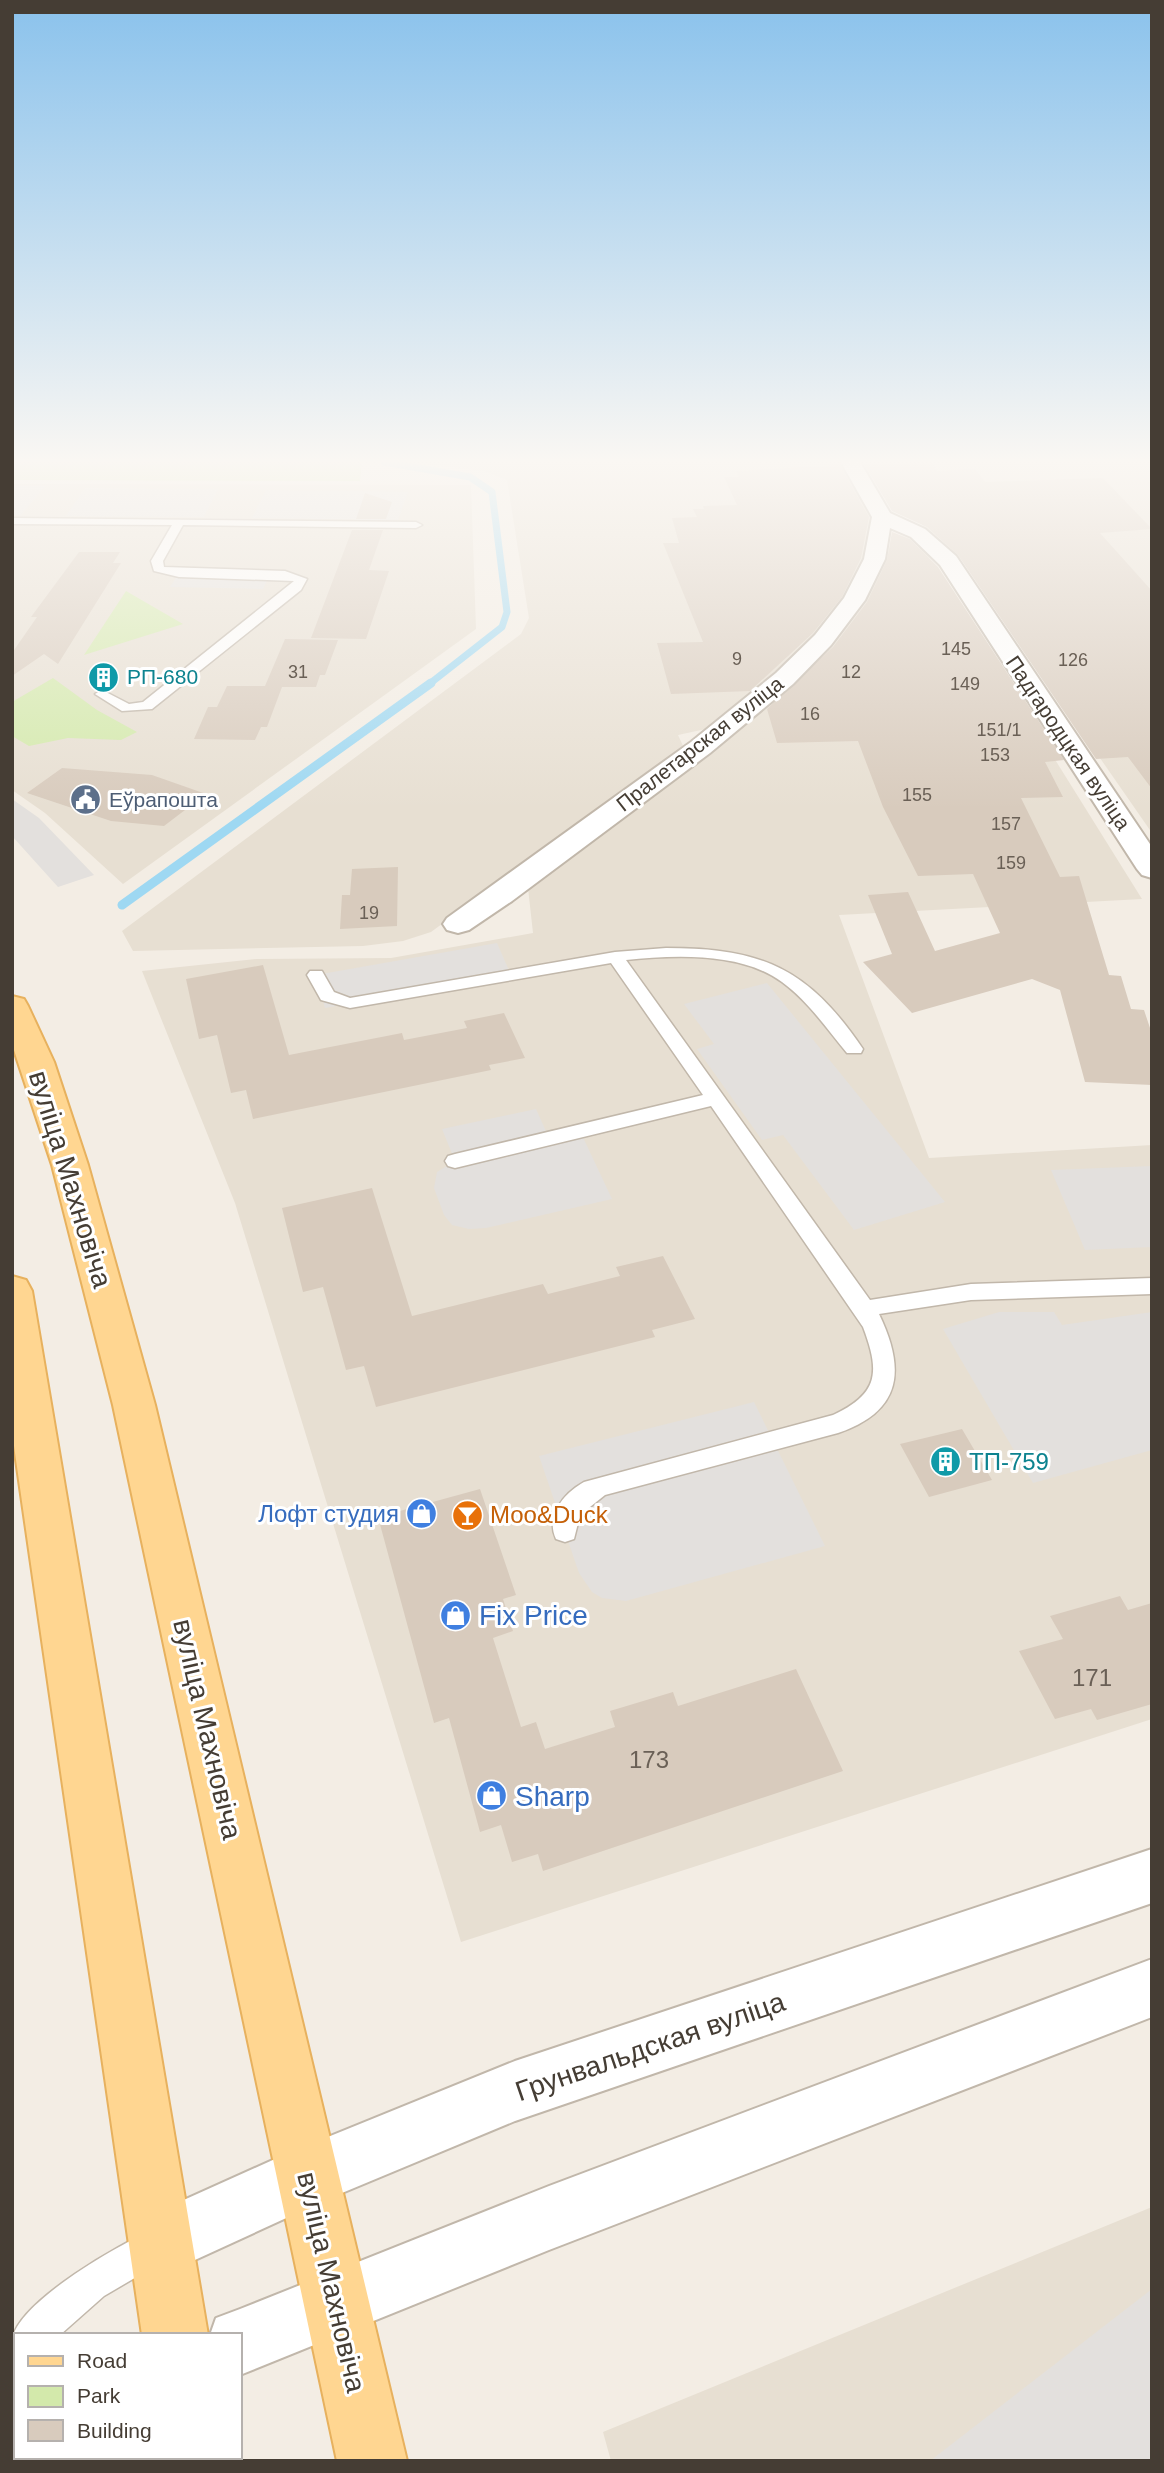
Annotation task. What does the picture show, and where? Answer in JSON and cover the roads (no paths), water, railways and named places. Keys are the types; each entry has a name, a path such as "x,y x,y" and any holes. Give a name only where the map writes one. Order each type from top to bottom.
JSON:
{"main road":[{"name":"вуліца Махновіча","path":"12,1006 37,1062 66,1152 134,1405 372,2461"},
{"path":"14,1317 175,2333"}],"street":[{"name":"Пралетарская вуліца","path":"458,924 729,726 788,677 817,646 858,590 863,577"},
{"name":"Падгародцкая вуліца","path":"959,577 1152,869"},
{"name":"Грунвальдская вуліца","path":"160,2244 308,2176 515,2091 1152,1877"},
{"path":"242,2341 550,2218 1152,1987"}],"lane":[{"path":"102,694 127,708 147,706 301,582 299,577"},
{"path":"316,975 323,995 334,1001 350,1003 615,957 685,954 730,958 768,966 798,986 854,1049"},
{"path":"565,1531 571,1505 579,1496 600,1486 838,1423 867,1409 878,1398 886,1369 879,1335 865,1309 615,957"},
{"path":"455,1161 715,1099"},
{"path":"865,1309 900,1300 953,1292 1152,1286"},
{"path":"34,2333 91,2283 160,2244"}],"waterway":[{"path":"428,685 502,627 507,612 503,577"},
{"path":"122,905 431,683"}],"place":[{"name":"РП-680","path":"104,677"},
{"name":"Еўрапошта","path":"86,800"},
{"name":"ТП-759","path":"946,1462"},
{"name":"Лофт студия","path":"422,1514"},
{"name":"Моо&Duck","path":"467,1515"},
{"name":"Fix Price","path":"456,1615"},
{"name":"Sharp","path":"492,1796"}]}
